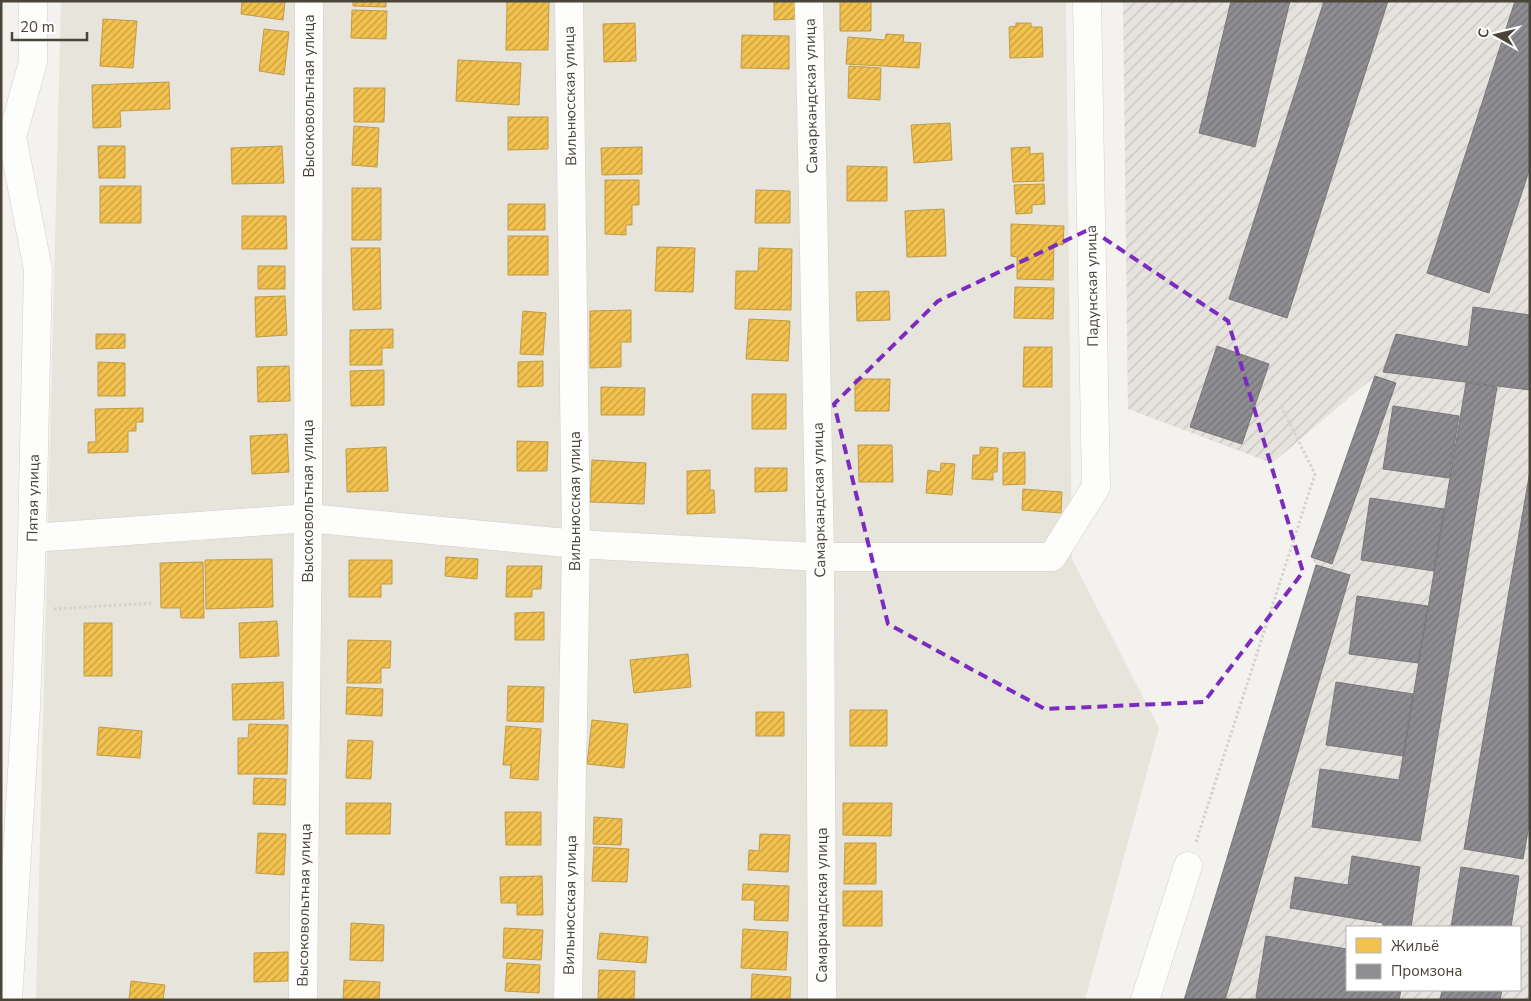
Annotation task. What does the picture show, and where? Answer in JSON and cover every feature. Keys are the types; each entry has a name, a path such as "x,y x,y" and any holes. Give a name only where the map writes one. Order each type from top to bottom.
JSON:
{"street":[{"name":"Пятая улица","path":"8,1000 26,706 38,269 7,131 33,62 33,1"},
{"name":"Высоковольтная улица","path":"303,1000 308,518 309,1"},
{"name":"Вильнюсская улица","path":"568,1000 576,544 569,1"},
{"name":"Самаркандская улица","path":"809,1 820,557 822,1000"},
{"name":"Падунская улица","path":"820,557 1052,557 1096,488 1087,1"},
{"path":"32,538 308,518 576,544 820,557"},
{"path":"1145,1000 1188,866"}],"path":[{"path":"1188,866 1315,474 1281,406"},
{"path":"29,610 153,603"}],"highlighted area":[{"path":"1090,229 1228,321 1303,572 1204,702 1045,709 888,624 834,404 938,301"}],"shaded area":[{"path":"61,1 1066,1 1072,559 1159,728 1085,1000 36,1000"},
{"path":"1123,1 1530,1 1530,1000 1184,1000 1316,565 1311,557 1374,377 1272,463 1128,409"}],"building: Жильё":[{"path":"242,1 285,1 283,20 241,14"},
{"path":"353,1 386,1 386,7 353,6"},
{"path":"507,1 549,1 548,50 506,50"},
{"path":"774,1 797,1 798,19 774,20"},
{"path":"840,1 871,1 871,31 840,31"},
{"path":"352,10 387,11 386,39 351,38"},
{"path":"103,19 137,21 133,68 100,66"},
{"path":"635,23 636,61 604,62 603,24"},
{"path":"1016,23 1031,23 1031,27 1042,27 1043,57 1010,58 1009,27 1016,26"},
{"path":"264,29 289,32 284,75 259,71"},
{"path":"886,34 904,35 903,42 921,43 919,68 846,64 848,37 885,40"},
{"path":"742,35 789,36 789,69 741,68"},
{"path":"458,60 521,63 519,105 456,101"},
{"path":"849,66 881,68 880,100 848,98"},
{"path":"169,82 170,109 120,111 121,127 93,128 92,85"},
{"path":"354,88 385,88 384,122 354,122"},
{"path":"508,117 548,117 548,149 508,150"},
{"path":"950,123 952,160 914,163 911,125"},
{"path":"354,126 379,128 377,167 352,165"},
{"path":"98,146 125,146 125,178 99,178"},
{"path":"282,146 284,183 232,184 231,148"},
{"path":"642,147 642,174 602,175 601,148"},
{"path":"1030,147 1030,154 1043,153 1044,181 1013,182 1011,148"},
{"path":"847,166 887,167 887,201 847,201"},
{"path":"605,180 639,180 639,205 632,205 632,225 626,225 626,235 605,234"},
{"path":"1044,184 1045,204 1032,205 1032,213 1016,214 1014,185"},
{"path":"100,186 141,186 141,223 100,223"},
{"path":"352,188 381,188 381,240 352,240"},
{"path":"756,190 790,191 790,223 755,223"},
{"path":"508,204 545,204 545,230 508,230"},
{"path":"944,209 946,256 907,257 905,211"},
{"path":"242,216 286,216 287,249 242,249"},
{"path":"1011,224 1064,226 1063,245 1054,244 1053,280 1017,279 1017,257 1011,256"},
{"path":"508,236 548,236 548,275 508,275"},
{"path":"657,247 695,248 693,292 655,291"},
{"path":"351,248 380,248 381,309 353,310"},
{"path":"759,248 792,249 791,310 735,309 736,271 758,271"},
{"path":"258,266 285,266 285,289 258,289"},
{"path":"1015,287 1054,288 1053,319 1014,318"},
{"path":"889,291 890,320 857,321 856,292"},
{"path":"285,296 287,335 256,337 255,297"},
{"path":"631,310 631,342 621,342 621,367 590,368 590,311"},
{"path":"523,311 546,313 543,355 520,354"},
{"path":"749,319 790,321 788,361 746,359"},
{"path":"393,329 393,348 382,348 382,365 350,365 350,330"},
{"path":"96,334 125,334 125,348 96,349"},
{"path":"1024,347 1052,347 1052,387 1023,387"},
{"path":"543,361 543,386 518,387 518,362"},
{"path":"98,362 125,363 125,396 98,396"},
{"path":"289,366 290,401 258,402 257,367"},
{"path":"384,370 384,405 351,406 350,371"},
{"path":"855,379 890,379 889,411 855,411"},
{"path":"601,387 645,388 644,415 601,415"},
{"path":"752,394 786,394 786,429 752,429"},
{"path":"143,408 143,422 136,422 136,431 128,431 128,452 88,453 88,442 96,442 95,409"},
{"path":"287,434 289,472 252,474 250,436"},
{"path":"517,441 548,442 547,471 517,471"},
{"path":"858,445 892,445 893,482 859,482"},
{"path":"386,447 388,491 347,492 346,449"},
{"path":"980,447 998,448 997,472 993,472 993,480 972,479 973,455 980,455"},
{"path":"1025,452 1025,484 1003,485 1003,453"},
{"path":"592,460 646,463 644,504 590,502"},
{"path":"941,463 955,464 952,495 926,493 928,470 940,472"},
{"path":"755,468 787,468 787,491 755,492"},
{"path":"710,470 710,490 714,490 715,513 687,514 687,471"},
{"path":"1023,489 1062,492 1061,513 1022,510"},
{"path":"446,557 478,559 477,579 445,576"},
{"path":"272,559 273,607 206,609 205,560"},
{"path":"349,560 392,560 392,584 381,584 381,597 349,597"},
{"path":"203,562 204,618 181,618 180,608 161,608 160,563"},
{"path":"507,566 542,566 541,589 532,589 532,597 506,597"},
{"path":"544,612 544,640 515,640 515,613"},
{"path":"277,621 279,656 240,658 239,623"},
{"path":"84,623 112,623 112,676 84,676"},
{"path":"348,640 391,641 390,668 381,668 381,683 347,683"},
{"path":"688,654 691,687 634,693 630,660"},
{"path":"283,682 284,719 233,720 232,684"},
{"path":"508,686 544,687 543,722 507,721"},
{"path":"347,687 383,689 382,716 346,714"},
{"path":"850,710 887,710 887,746 850,746"},
{"path":"756,712 784,712 784,736 756,736"},
{"path":"592,720 628,724 624,768 587,764"},
{"path":"249,724 288,725 287,774 238,774 238,738 248,738"},
{"path":"506,726 541,729 538,780 510,778 511,765 503,765"},
{"path":"99,727 142,731 140,758 97,755"},
{"path":"348,740 373,741 371,779 346,778"},
{"path":"254,778 286,779 285,805 253,804"},
{"path":"346,803 391,803 390,834 346,834"},
{"path":"843,803 892,803 891,836 843,835"},
{"path":"505,812 541,812 541,845 506,845"},
{"path":"594,817 622,819 621,845 593,844"},
{"path":"258,833 286,834 284,875 256,873"},
{"path":"760,834 790,835 788,872 748,870 749,850 759,851"},
{"path":"845,843 876,843 876,884 844,884"},
{"path":"594,847 629,849 627,882 592,881"},
{"path":"542,876 543,915 517,915 517,903 501,903 500,877"},
{"path":"743,884 789,886 788,921 754,920 755,900 742,900"},
{"path":"843,891 882,891 882,926 843,926"},
{"path":"351,923 384,925 383,961 350,960"},
{"path":"504,928 543,930 541,960 503,958"},
{"path":"743,929 788,932 786,970 741,968"},
{"path":"600,933 648,937 646,963 597,959"},
{"path":"288,952 288,981 254,982 254,953"},
{"path":"507,963 540,965 539,993 505,991"},
{"path":"599,970 635,971 634,1000 598,1000"},
{"path":"752,974 791,977 790,1000 751,1000"},
{"path":"344,980 380,982 379,1000 343,1000"},
{"path":"131,981 165,985 163,1000 129,1000"}],"building: Промзона":[{"path":"1231,1 1290,1 1255,147 1199,133"},
{"path":"1324,1 1388,1 1287,318 1229,299"},
{"path":"1515,1 1530,1 1530,168 1489,293 1427,273"},
{"path":"1473,307 1530,315 1530,390 1383,372 1396,334 1468,347"},
{"path":"1217,346 1269,364 1242,444 1190,427"},
{"path":"1375,376 1396,383 1332,564 1311,557"},
{"path":"1466,383 1497,387 1420,841 1312,827 1320,769 1399,780"},
{"path":"1393,406 1459,416 1449,478 1383,469"},
{"path":"1530,471 1530,820 1523,859 1464,849"},
{"path":"1370,498 1444,509 1434,571 1361,560"},
{"path":"1316,565 1350,575 1225,1000 1184,1000"},
{"path":"1357,596 1428,606 1418,663 1349,654"},
{"path":"1336,682 1413,694 1404,756 1326,745"},
{"path":"1352,856 1420,867 1411,926 1383,926 1383,923 1290,908 1295,877 1348,885"},
{"path":"1461,867 1519,876 1511,926 1451,926"},
{"path":"1266,936 1346,949 1346,991 1401,991 1399,1000 1267,1000 1256,998"},
{"path":"1442,991 1502,991 1500,1000 1440,1000"}]}
